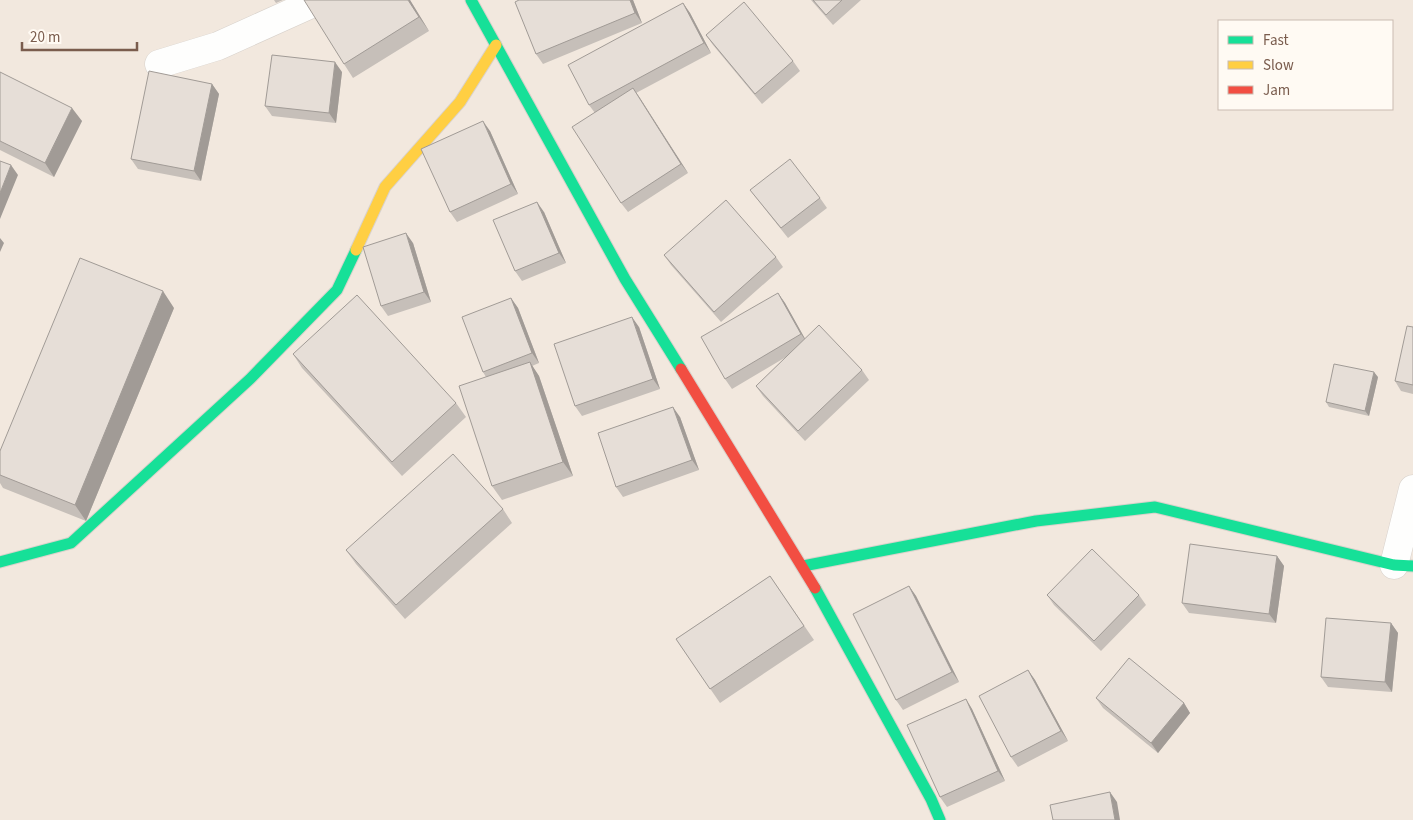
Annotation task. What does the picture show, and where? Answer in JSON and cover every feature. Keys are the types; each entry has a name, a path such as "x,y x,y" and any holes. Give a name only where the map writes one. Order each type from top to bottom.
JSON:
{"street":[{"path":"159,64 218,46 320,0"},
{"path":"471,0 625,279 804,566 931,799 940,820"},
{"path":"0,562 71,543 250,379 337,290 385,188 460,102 496,46"},
{"path":"804,566 1036,521 1155,507 1404,566 1413,489"}],"shaded area":[{"path":"0,0 1413,0 1413,820 0,820"}],"building":[{"path":"304,0 408,0 419,17 344,64"},
{"path":"519,0 630,0 635,13 536,54 515,2"},
{"path":"813,0 842,0 826,15"},
{"path":"744,2 793,61 755,94 706,35"},
{"path":"683,3 704,43 589,105 568,65"},
{"path":"272,55 335,62 329,113 265,106"},
{"path":"149,71 212,84 194,171 131,159"},
{"path":"0,72 72,108 45,163 0,141"},
{"path":"633,88 681,164 621,203 572,127"},
{"path":"483,121 511,184 450,212 421,149"},
{"path":"790,159 820,198 781,228 750,190"},
{"path":"0,161 11,165 0,193"},
{"path":"726,200 776,257 714,312 664,255"},
{"path":"537,202 559,253 515,271 493,220"},
{"path":"406,233 424,292 381,306 363,247"},
{"path":"80,258 163,291 75,505 0,475 0,451"},
{"path":"778,293 801,334 725,379 701,337"},
{"path":"357,295 456,403 392,462 293,354"},
{"path":"511,298 532,353 483,372 462,317"},
{"path":"632,317 653,379 575,406 554,344"},
{"path":"819,325 862,370 798,431 756,386"},
{"path":"1407,326 1413,327 1413,385 1395,381"},
{"path":"530,362 563,462 492,486 459,386"},
{"path":"1334,364 1374,372 1365,411 1326,402"},
{"path":"673,407 692,460 616,487 598,433"},
{"path":"453,454 503,509 396,605 346,550"},
{"path":"1190,544 1277,556 1269,614 1182,603"},
{"path":"1092,549 1139,595 1094,641 1047,595"},
{"path":"770,576 804,626 710,689 676,639"},
{"path":"909,586 952,672 896,700 853,614"},
{"path":"1326,618 1391,623 1385,682 1321,677"},
{"path":"1129,658 1184,703 1151,743 1096,698"},
{"path":"1028,670 1061,731 1011,757 979,696"},
{"path":"966,699 998,771 940,797 907,725"},
{"path":"1110,792 1115,820 1053,820 1050,805"}],"traffic: fast":[{"path":"471,0 625,279 681,369"},
{"path":"0,562 71,543 250,379 337,290 356,250"},
{"path":"803,566 1036,521 1155,507 1394,565 1413,566"},
{"path":"815,588 931,799 940,820"}],"traffic: slow":[{"path":"356,250 385,187 460,102 496,45"}],"traffic: jam":[{"path":"681,369 815,588"}]}
